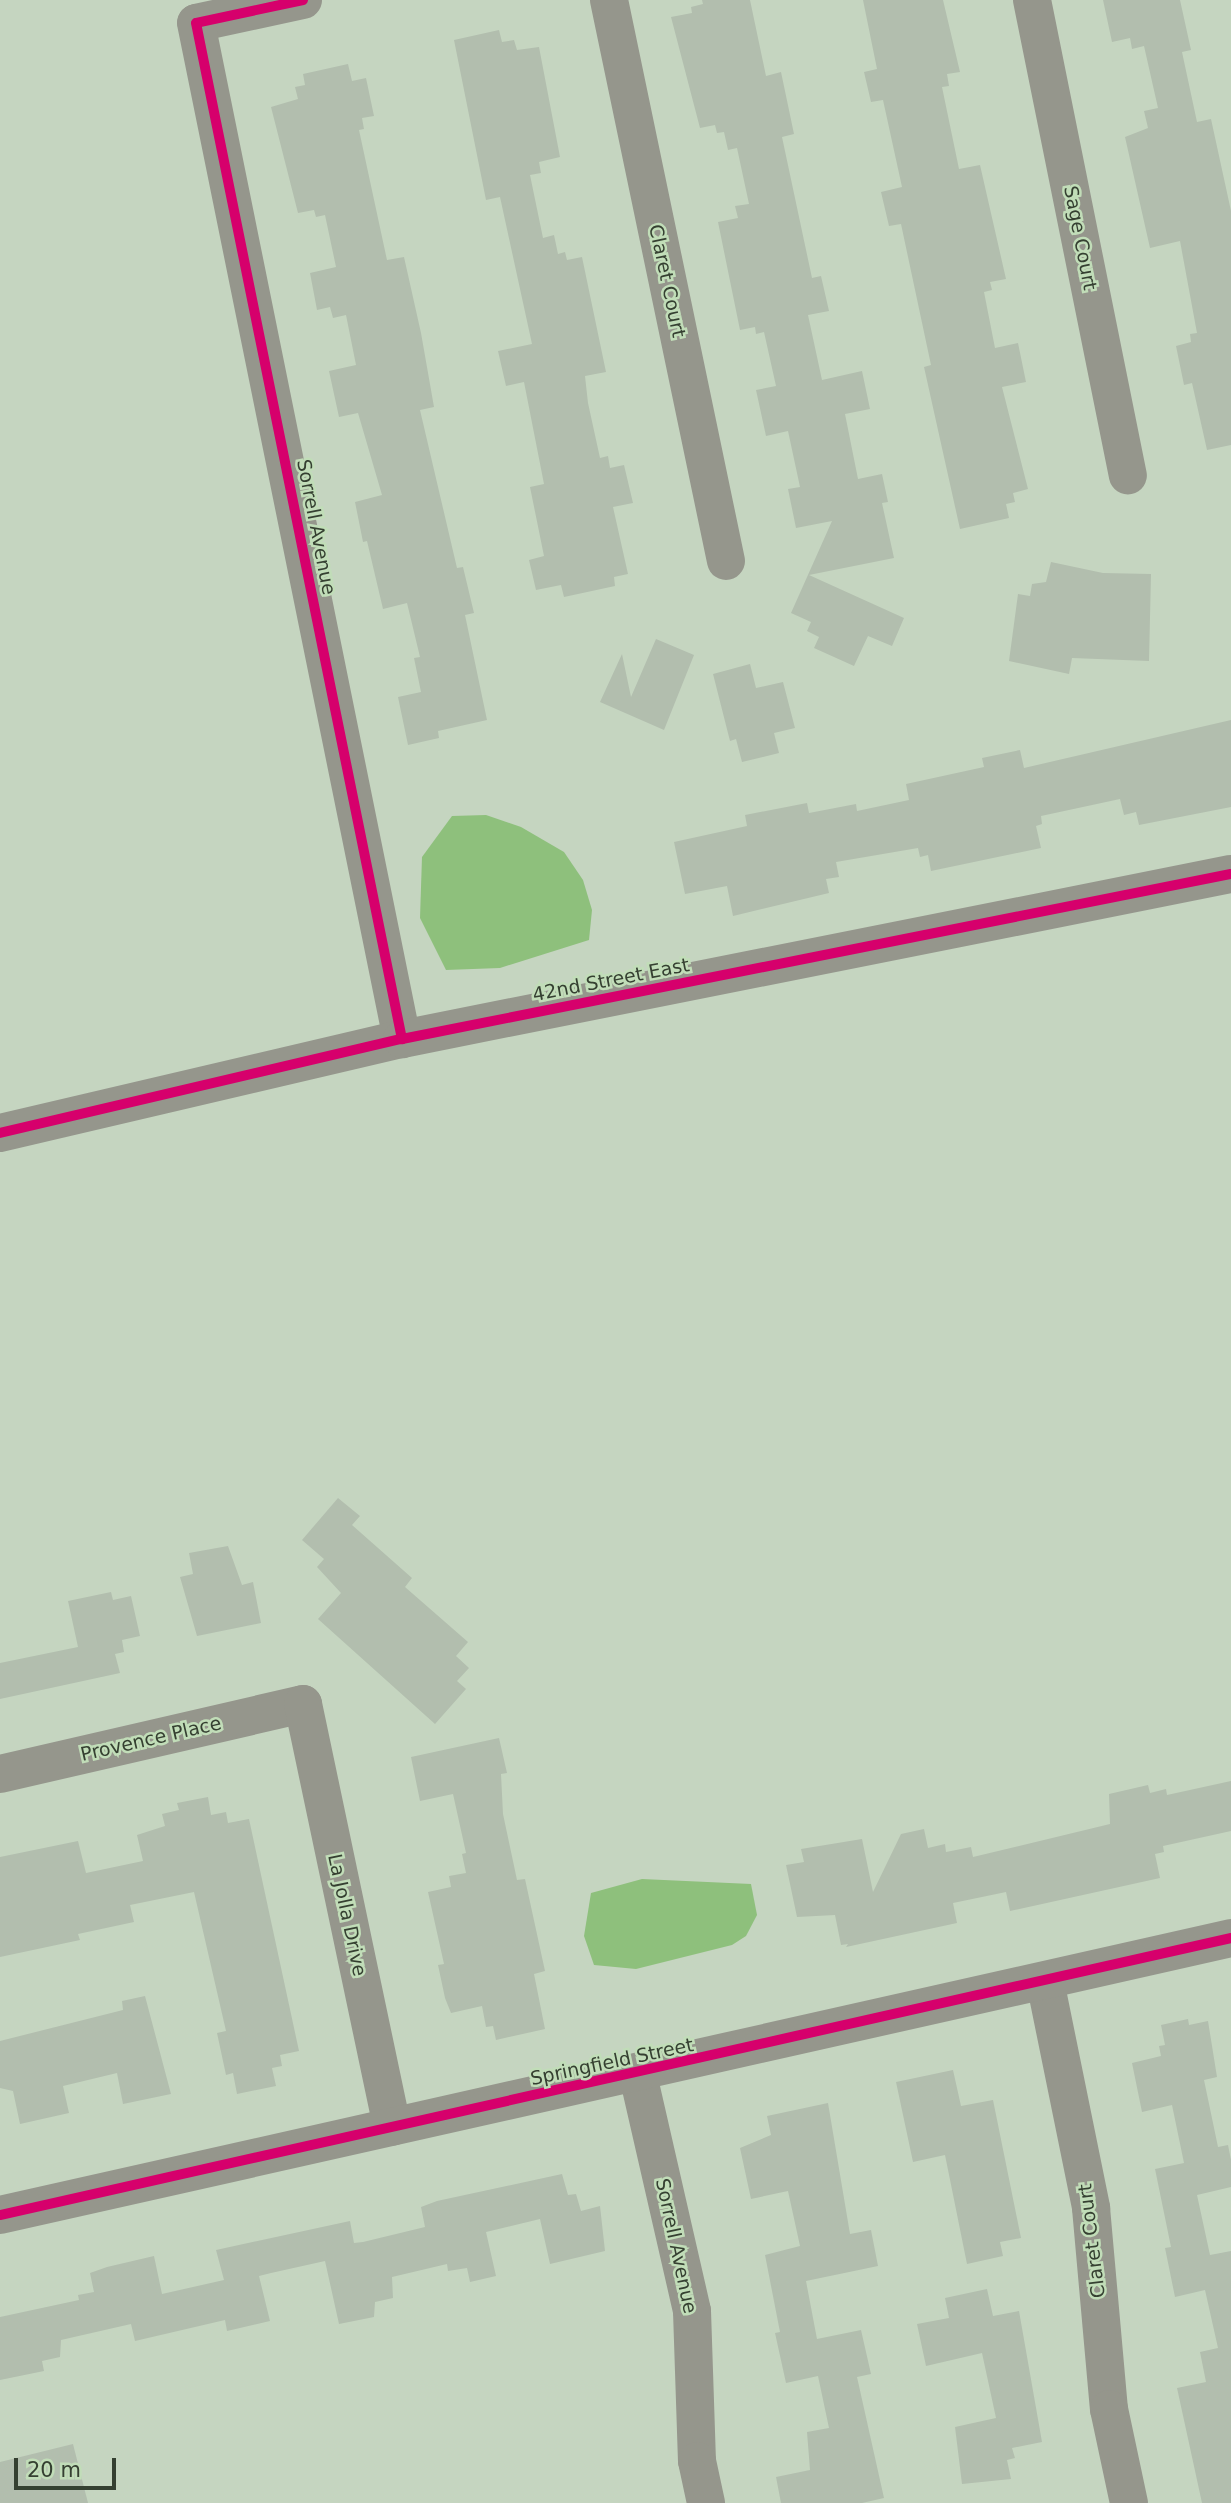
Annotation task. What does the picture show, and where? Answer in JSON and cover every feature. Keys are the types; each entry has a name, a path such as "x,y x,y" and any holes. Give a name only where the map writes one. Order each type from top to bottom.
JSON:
{"street":[{"name":"Sorrell Avenue","path":"303,0 196,23 402,1039"},
{"name":"Claret Court","path":"609,0 726,561"},
{"name":"Sage Court","path":"1032,0 1128,475"},
{"name":"42nd Street East","path":"0,1133 402,1039 1231,874"},
{"name":"Provence Place","path":"0,1774 303,1704"},
{"name":"La Jolla Drive","path":"303,1704 392,2127"},
{"name":"Springfield Street","path":"0,2215 638,2075 1231,1938"},
{"name":"Claret Court","path":"1045,1981 1091,2208 1109,2409 1129,2503"},
{"name":"Sorrell Avenue","path":"638,2075 692,2311 697,2461 706,2503"}],"shaded area":[{"path":"486,815 521,827 564,852 583,880 592,910 589,940 500,968 446,970 420,918 422,857 452,816"},
{"path":"642,1879 751,1884 757,1915 746,1936 732,1945 636,1969 594,1965 584,1936 591,1893"}],"building":[{"path":"702,0 750,0 766,76 781,72 794,134 782,137 812,278 821,276 829,311 808,315 822,380 862,371 870,409 845,414 858,479 882,474 888,502 882,503 894,558 809,575 904,618 892,646 868,636 854,666 814,648 819,637 807,631 811,622 791,613 832,521 796,528 788,489 800,487 788,431 766,436 756,390 776,386 764,332 756,334 755,327 740,330 718,222 738,218 735,206 749,204 737,148 728,150 724,132 717,133 715,125 700,128 671,17 692,13 691,7 703,4"},
{"path":"863,0 943,0 960,72 947,74 949,86 942,87 959,169 980,165 1006,279 990,282 992,290 984,292 995,348 1018,343 1026,382 1002,387 1028,489 1013,493 1015,502 1006,504 1009,518 960,529 924,367 931,365 901,224 889,226 881,192 902,187 883,100 871,102 864,72 877,69"},
{"path":"1103,0 1180,0 1191,50 1182,52 1197,122 1211,119 1231,211 1231,445 1207,450 1192,383 1184,385 1176,346 1191,342 1190,334 1197,333 1180,241 1150,248 1125,137 1148,128 1144,111 1158,108 1144,46 1132,49 1130,38 1112,42"},
{"path":"499,30 502,42 514,40 517,50 539,47 560,157 539,162 541,173 530,175 543,238 554,235 558,254 565,252 567,260 582,257 606,372 585,376 588,403 600,458 608,456 610,468 624,465 633,503 613,507 628,574 614,577 615,586 564,597 561,585 536,590 529,560 544,556 530,487 544,484 524,382 506,386 498,351 532,344 500,197 486,200 454,40"},
{"path":"348,64 352,81 366,78 374,116 362,118 364,129 359,130 387,260 404,257 421,333 434,407 420,410 457,568 463,567 474,613 465,615 487,720 438,731 439,738 408,745 398,697 421,692 414,658 420,657 407,603 383,609 367,541 363,542 355,502 382,495 358,413 339,417 329,371 356,365 346,315 333,318 330,307 317,310 310,273 336,267 325,215 316,217 314,210 298,213 271,107 298,99 295,87 305,85 303,74"},
{"path":"1051,562 1103,573 1151,574 1149,661 1072,658 1069,674 1009,661 1018,594 1030,596 1032,584 1046,582"},
{"path":"656,639 694,655 664,730 600,702 622,654 631,697"},
{"path":"750,664 756,688 783,682 795,728 774,733 779,753 742,762 736,739 730,741 713,674"},
{"path":"1231,720 1231,807 1139,825 1136,812 1124,815 1120,799 1041,816 1042,824 1036,826 1041,848 931,871 928,855 920,857 918,848 836,862 839,877 826,879 829,893 733,916 727,886 685,894 674,842 747,826 745,815 807,803 809,813 856,804 857,811 909,800 906,784 984,767 982,758 1020,750 1024,768"},
{"path":"338,1498 360,1516 352,1525 412,1578 405,1587 468,1642 456,1656 469,1668 457,1681 466,1689 435,1724 318,1619 341,1593 317,1567 324,1559 302,1540"},
{"path":"228,1546 242,1585 253,1582 261,1623 197,1636 180,1577 193,1574 189,1553"},
{"path":"111,1592 113,1600 131,1596 140,1636 122,1640 124,1652 115,1654 120,1673 0,1699 0,1663 78,1647 68,1601"},
{"path":"499,1738 507,1773 501,1774 503,1814 517,1880 525,1879 545,1971 534,1974 545,2029 496,2040 493,2026 486,2027 482,2006 451,2013 445,1998 438,1965 444,1964 428,1892 451,1887 449,1876 466,1873 462,1854 466,1853 453,1794 420,1801 411,1757"},
{"path":"1231,1781 1231,1831 1163,1846 1164,1852 1155,1854 1160,1878 1010,1911 1006,1892 953,1903 957,1923 846,1947 848,1944 841,1945 835,1915 797,1917 786,1865 804,1862 801,1849 862,1839 873,1892 901,1834 924,1829 928,1848 945,1844 946,1852 971,1847 973,1857 1110,1824 1109,1794 1148,1785 1150,1793 1166,1789 1167,1795"},
{"path":"208,1797 211,1815 226,1812 228,1823 249,1819 299,2051 280,2055 282,2066 272,2068 276,2086 237,2094 233,2073 226,2075 217,2033 226,2031 194,1892 130,1905 134,1922 78,1934 80,1940 0,1957 0,1857 78,1841 86,1873 143,1861 137,1835 165,1826 162,1814 179,1810 177,1803"},
{"path":"145,1996 171,2094 123,2104 117,2073 63,2086 69,2113 20,2124 13,2091 0,2088 0,2041 123,2010 122,2001"},
{"path":"1188,2019 1189,2025 1208,2021 1217,2077 1204,2080 1218,2147 1228,2145 1231,2160 1231,2187 1197,2195 1210,2255 1231,2251 1231,2503 1202,2503 1177,2388 1206,2382 1200,2352 1218,2348 1205,2290 1175,2297 1165,2248 1171,2247 1155,2169 1184,2163 1172,2105 1142,2112 1132,2063 1161,2056 1159,2046 1165,2045 1161,2025"},
{"path":"953,2070 961,2106 993,2100 1021,2238 1000,2242 1003,2256 967,2264 945,2155 913,2162 896,2082"},
{"path":"828,2103 850,2234 871,2230 878,2266 806,2281 817,2339 861,2330 871,2374 857,2377 884,2498 862,2503 781,2503 776,2477 810,2470 807,2432 829,2428 818,2376 786,2383 775,2333 780,2332 765,2255 800,2246 788,2191 751,2199 740,2148 771,2135 767,2116"},
{"path":"562,2174 568,2195 576,2194 581,2211 600,2206 605,2251 550,2264 540,2219 486,2232 496,2276 470,2282 467,2268 448,2271 447,2264 392,2277 393,2298 375,2302 374,2317 339,2324 325,2261 259,2276 270,2321 227,2331 225,2320 135,2341 131,2324 61,2340 60,2357 42,2361 44,2371 0,2380 0,2317 79,2300 78,2295 94,2292 90,2273 154,2256 162,2294 224,2280 216,2250 350,2221 354,2243 363,2242 425,2227 421,2207 437,2201"},
{"path":"987,2289 993,2316 1019,2311 1042,2442 1012,2448 1015,2458 1007,2460 1011,2479 962,2484 955,2427 996,2418 982,2353 926,2366 917,2324 949,2318 945,2298"},
{"path":"73,2444 88,2503 0,2503 0,2462"}],"cycle path":[{"path":"303,0 196,23 402,1039"},
{"path":"0,1133 402,1039 1231,874"},
{"path":"0,2215 1231,1938"}]}
